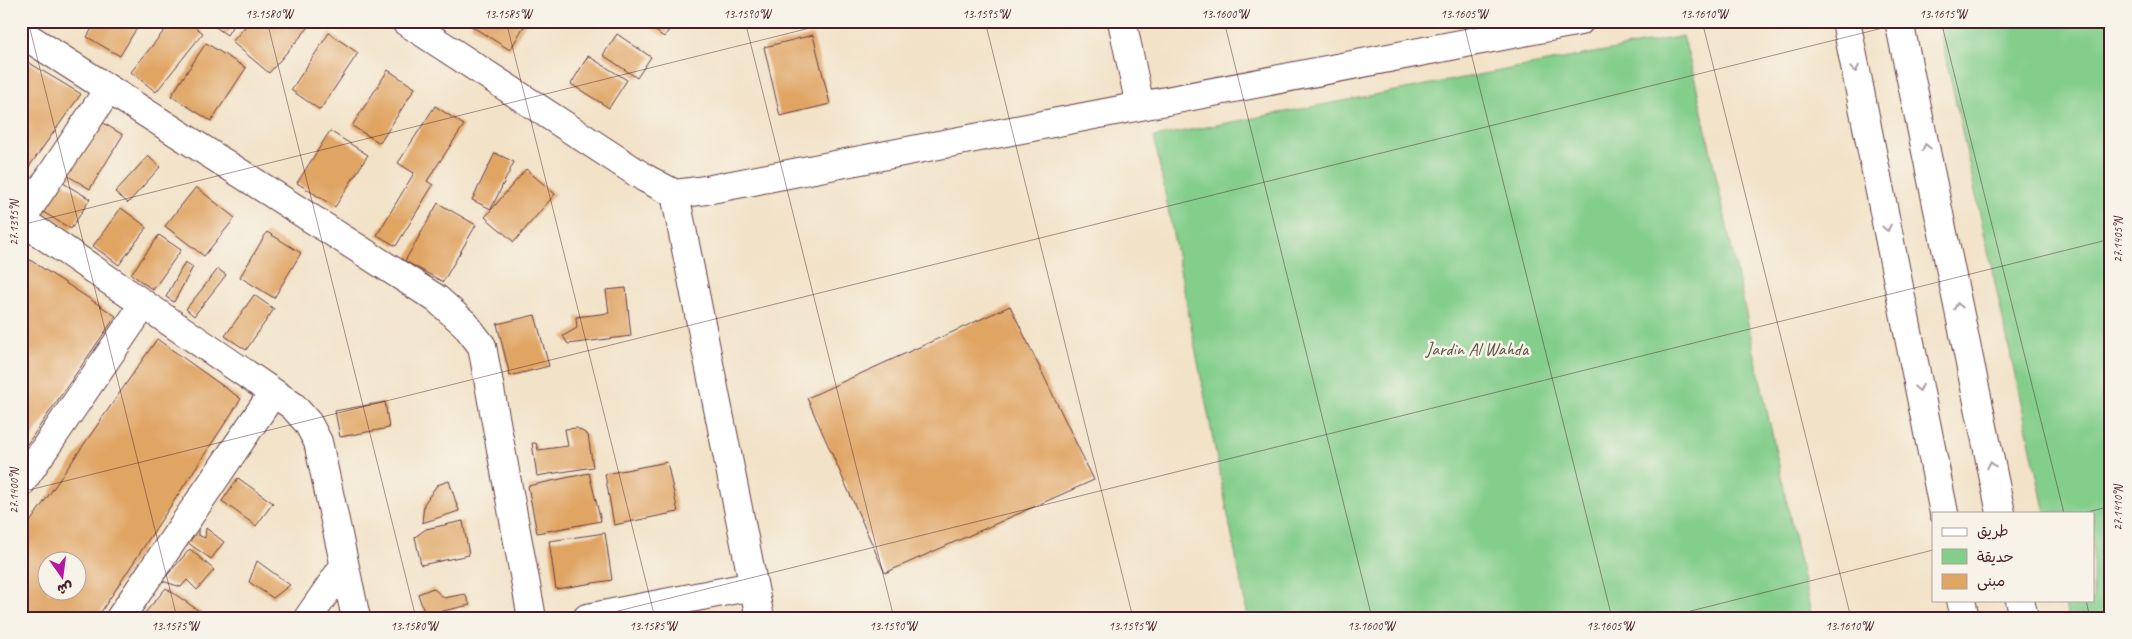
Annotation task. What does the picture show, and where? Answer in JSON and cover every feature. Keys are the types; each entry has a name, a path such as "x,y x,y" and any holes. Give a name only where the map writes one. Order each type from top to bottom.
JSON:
{"street":[{"path":"406,21 645,178 674,194 706,190 1580,21"},
{"path":"1122,21 1140,106"},
{"path":"1846,21 1944,512"},
{"path":"1899,21 2001,512"},
{"path":"21,33 437,299 464,324 482,346 532,618"},
{"path":"108,90 21,220 293,406 308,423 318,442 356,618"},
{"path":"674,194 760,618"},
{"path":"21,483 144,304"},
{"path":"120,618 273,393"},
{"path":"308,618 344,566"},
{"path":"587,618 753,586"},
{"path":"1961,602 1965,618"},
{"path":"2020,602 2024,618"}],"green space":[{"path":"1938,21 2111,21 2111,618 2068,618 2064,602 2094,602 2094,512 2045,512"},
{"name":"Jardin Al Wahda","path":"1683,36 1696,84 1812,618 1248,618 1154,137"}],"building":[{"path":"96,21 141,21 120,56 87,37"},
{"path":"172,21 188,21 203,33 156,92 131,72"},
{"path":"207,21 236,21 227,35"},
{"path":"250,21 314,21 269,73 232,42"},
{"path":"474,21 527,21 510,50 471,26"},
{"path":"641,21 676,21 664,37"},
{"path":"329,33 358,53 320,110 291,90"},
{"path":"617,34 651,57 637,78 603,55"},
{"path":"813,35 830,104 780,116 764,47"},
{"path":"206,43 246,68 211,121 171,96"},
{"path":"588,56 627,80 609,108 571,84"},
{"path":"21,58 81,94 21,178"},
{"path":"388,70 415,88 380,143 352,126"},
{"path":"435,106 464,125 427,181 433,185 396,246 377,235 414,173 398,163"},
{"path":"92,116 123,135 90,189 58,170"},
{"path":"330,131 368,155 335,207 297,183"},
{"path":"495,153 514,162 491,209 472,200"},
{"path":"148,156 160,167 128,203 115,192"},
{"path":"526,169 555,194 514,242 485,217"},
{"path":"53,177 90,199 71,229 35,207"},
{"path":"196,187 235,218 204,256 165,226"},
{"path":"438,203 476,225 443,282 405,261"},
{"path":"121,208 147,227 119,265 93,246"},
{"path":"267,232 301,253 274,298 240,277"},
{"path":"159,235 181,250 153,290 131,274"},
{"path":"24,256 116,316 21,453 21,260"},
{"path":"185,262 193,267 174,302 166,297"},
{"path":"218,269 226,275 194,316 186,309"},
{"path":"626,288 631,336 568,344 563,336 577,328 576,317 609,313 606,290"},
{"path":"254,295 274,309 246,350 225,336"},
{"path":"1010,306 1094,480 885,573 807,398"},
{"path":"535,315 549,366 510,376 497,324"},
{"path":"157,339 241,399 97,618 21,618 21,535"},
{"path":"385,402 389,428 340,437 335,411"},
{"path":"577,428 588,435 593,467 537,476 532,443 536,443 538,450 568,446 565,429"},
{"path":"667,462 678,512 614,525 605,474"},
{"path":"589,473 601,521 537,533 528,486"},
{"path":"238,478 273,503 256,526 222,501"},
{"path":"449,481 459,511 422,523 424,504 437,485"},
{"path":"198,521 198,535 205,538 206,528 224,542 211,559 184,540"},
{"path":"463,521 469,555 421,565 415,537 426,529"},
{"path":"605,533 612,580 556,589 549,541"},
{"path":"190,549 214,570 197,590 187,580 181,587 162,581"},
{"path":"257,561 290,585 273,598 249,582"},
{"path":"166,588 202,613 197,618 150,618 144,614"},
{"path":"433,588 444,598 465,594 470,605 425,615 418,594"}]}
